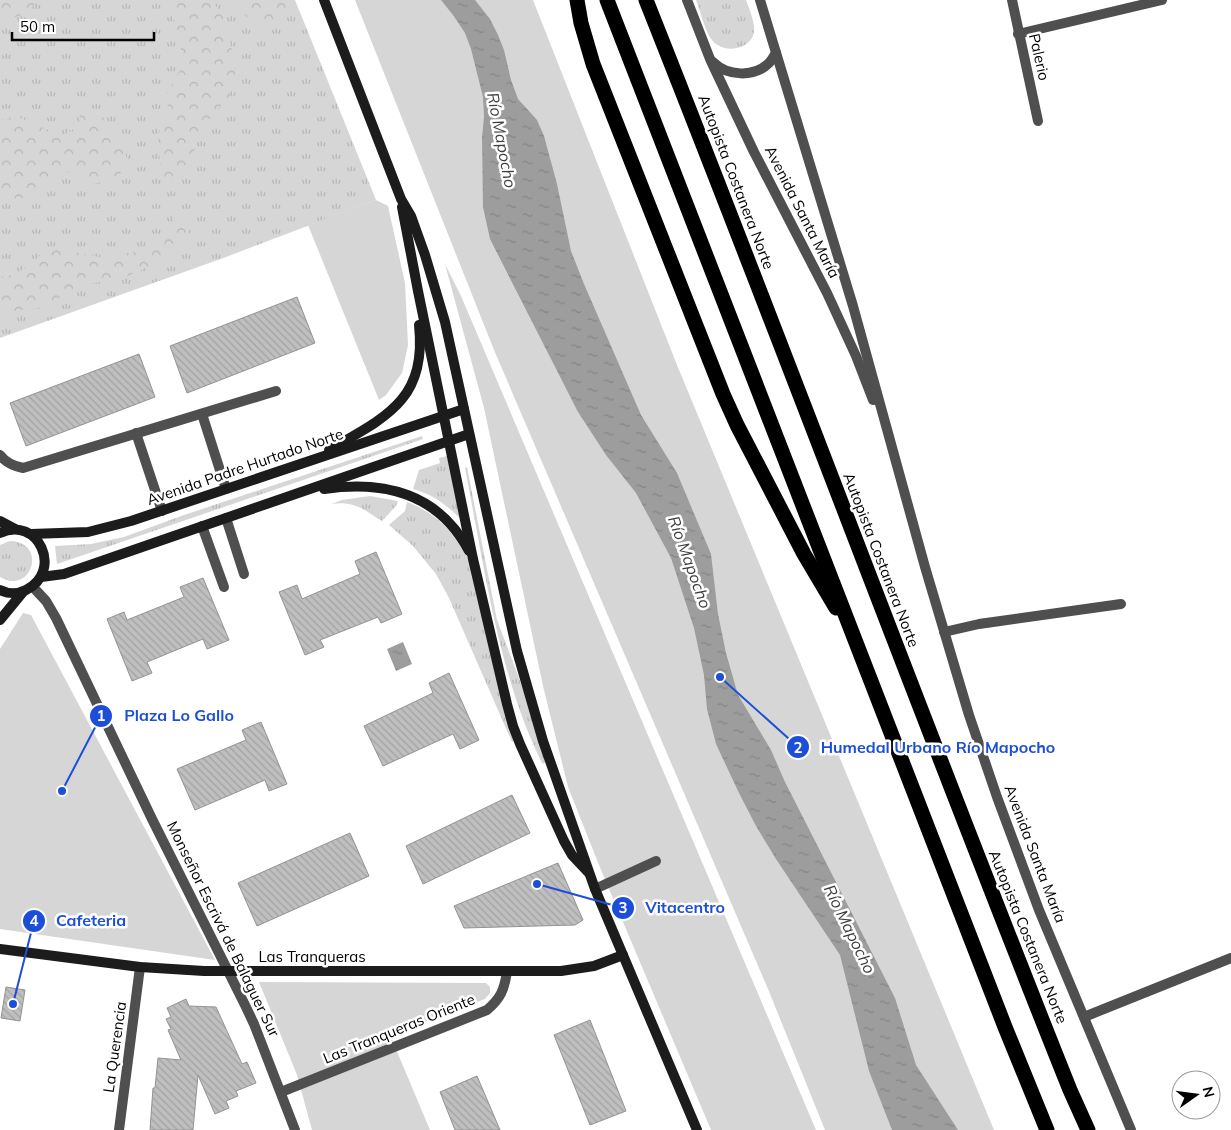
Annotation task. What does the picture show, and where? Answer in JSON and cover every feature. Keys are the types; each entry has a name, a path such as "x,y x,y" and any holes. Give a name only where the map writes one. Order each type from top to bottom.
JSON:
{"highway":[{"path":"577,0 584,37 593,64 730,410 804,554 822,586 853,632"},
{"path":"607,0 1005,1027 1047,1130"},
{"name":"Autopista Costanera Norte","path":"646,0 964,822 1067,1082 1088,1130"},
{"path":"657,0 663,44"}],"main road":[{"path":"324,0 401,199 411,216 445,322 517,651 533,711 595,889 697,1130"},
{"path":"401,199 473,559 513,726 564,840 572,855 589,873"},
{"path":"310,461 382,420 405,396 412,382 420,354 418,291"},
{"name":"Avenida Padre Hurtado Norte","path":"0,521 15,529 31,534 88,532 132,522 464,409"},
{"path":"41,577 64,574 469,434"},
{"path":"298,493 342,487 368,486 406,494 427,504 446,519 465,544 473,559"},
{"path":"0,533 15,529"},
{"path":"0,590 13,593 23,592 33,587 41,577 46,559 43,549 31,534"},
{"path":"0,620 23,592"},
{"name":"Las Tranqueras","path":"0,949 140,967 227,972 561,971 594,966 623,955"}],"street":[{"name":"Avenida Santa María","path":"687,0 710,59 754,152 835,310 889,438"},
{"name":"Avenida Santa María","path":"760,0 853,306 944,632 970,715 1019,857 1131,1130"},
{"name":"Palerio","path":"1012,0 1038,121"},
{"path":"1018,34 1162,0"},
{"path":"710,59 724,70 733,73 748,73 762,68 769,63 776,53"},
{"path":"0,455 4,461 22,468 276,391"},
{"path":"202,414 226,489"},
{"path":"136,434 162,511"},
{"path":"226,518 244,574"},
{"path":"202,526 224,587"},
{"name":"Monseñor Escrivá de Balaguer Sur","path":"33,587 46,601 56,618 254,1024 294,1130"},
{"path":"944,632 979,624 1121,604"},
{"path":"595,889 656,861"},
{"path":"1084,1017 1231,958"},
{"name":"La Querencia","path":"119,1130 140,967"},
{"name":"Las Tranqueras Oriente","path":"281,1092 487,1010 498,1001 504,988 507,972"}],"green space":[{"path":"0,0 295,0 376,200 226,257 0,338"},
{"path":"0,0 36,0 26,13 0,21"},
{"path":"170,0 211,0 224,16 235,64 235,79 229,97 212,115 198,138 192,159 180,180 168,187 161,177 158,134 165,121 168,109 167,94 182,66 180,37"},
{"path":"236,0 290,0 282,18 269,28 245,15"},
{"path":"355,0 533,0 677,365 994,1130 825,1130 768,989 494,350"},
{"path":"696,0 746,0 752,16 754,34 745,45 739,48 731,49 717,45 707,31"},
{"path":"97,109 119,138 128,161 117,179 92,184 71,172 52,174 20,200 0,193 0,120 16,116 62,136 78,126 80,115"},
{"path":"376,200 388,206 405,283 408,345 402,373 386,395 379,400 308,225"},
{"path":"186,216 189,233 179,250 140,271 119,279 88,284 39,308 13,311 0,309 0,277 20,271 47,249 104,258 150,249 161,242 175,217"},
{"path":"445,264 461,296 816,1130 711,1130 568,787 543,686 484,408"},
{"path":"422,436 423,439 57,564 55,546 91,544 124,537 184,515"},
{"path":"447,456 461,519 439,501 413,489 419,470 440,463 439,458"},
{"path":"467,467 497,620 525,694 546,761 544,764 527,729 503,656 486,580 465,468"},
{"path":"370,496 398,501 396,506 382,521 352,505 331,504 342,500"},
{"path":"407,502 429,513 446,527 460,545 472,566 514,740 512,742 449,598 436,574 413,546 389,525 405,511"},
{"path":"10,541 22,544 29,550 32,558 27,574 20,580 11,581 0,577 0,545"},
{"path":"23,613 31,615 215,960 0,929 0,649"},
{"path":"259,982 486,983 490,987 490,993 485,999 390,1035 430,1130 312,1130 297,1075"}],"water":[{"name":"Río Mapocho","path":"441,0 475,0 490,19 498,35 518,99 537,120 544,136 557,184 571,251 584,284 641,415 677,473 711,554 718,614 726,653 738,695 771,750 785,782 895,998 916,1065 958,1130 892,1130 869,1071 840,955 756,826 716,744 707,709 704,675 694,628 671,558 636,493 606,455 578,412 490,239 483,207 483,97 465,33"},
{"path":"403,642 412,664 396,671 387,649"}],"building":[{"path":"297,297 315,343 187,393 170,346"},
{"path":"139,354 155,397 26,446 10,403"},
{"path":"376,552 402,614 381,623 378,617 320,640 324,647 305,655 279,592 297,585 302,599 360,574 355,561"},
{"path":"203,578 229,640 207,649 203,639 147,662 152,673 132,681 107,619 124,612 127,620 184,597 180,587"},
{"path":"449,673 479,740 460,749 453,734 383,766 364,726 433,693 429,683"},
{"path":"261,722 287,784 269,791 265,780 195,810 177,769 246,740 242,730"},
{"path":"512,795 530,833 423,884 406,846"},
{"path":"350,833 369,876 257,926 238,883"},
{"path":"558,863 583,920 575,925 464,928 454,906"},
{"path":"6,987 25,990 20,1021 1,1018"},
{"path":"186,999 189,1006 216,1007 242,1064 247,1062 256,1083 236,1091 238,1096 226,1101 229,1108 215,1114 198,1075 193,1130 150,1130 153,1088 155,1088 158,1058 181,1060 168,1030 171,1029 166,1019 171,1017 167,1008"},
{"path":"590,1020 626,1111 590,1125 554,1035"},
{"path":"477,1076 500,1130 455,1130 440,1092"}],"place":[{"name":"Humedal Urbano Río Mapocho","path":"720,677"},
{"name":"Plaza Lo Gallo","path":"62,791"},
{"name":"Vitacentro","path":"537,884"},
{"name":"Cafeteria","path":"13,1004"}]}
